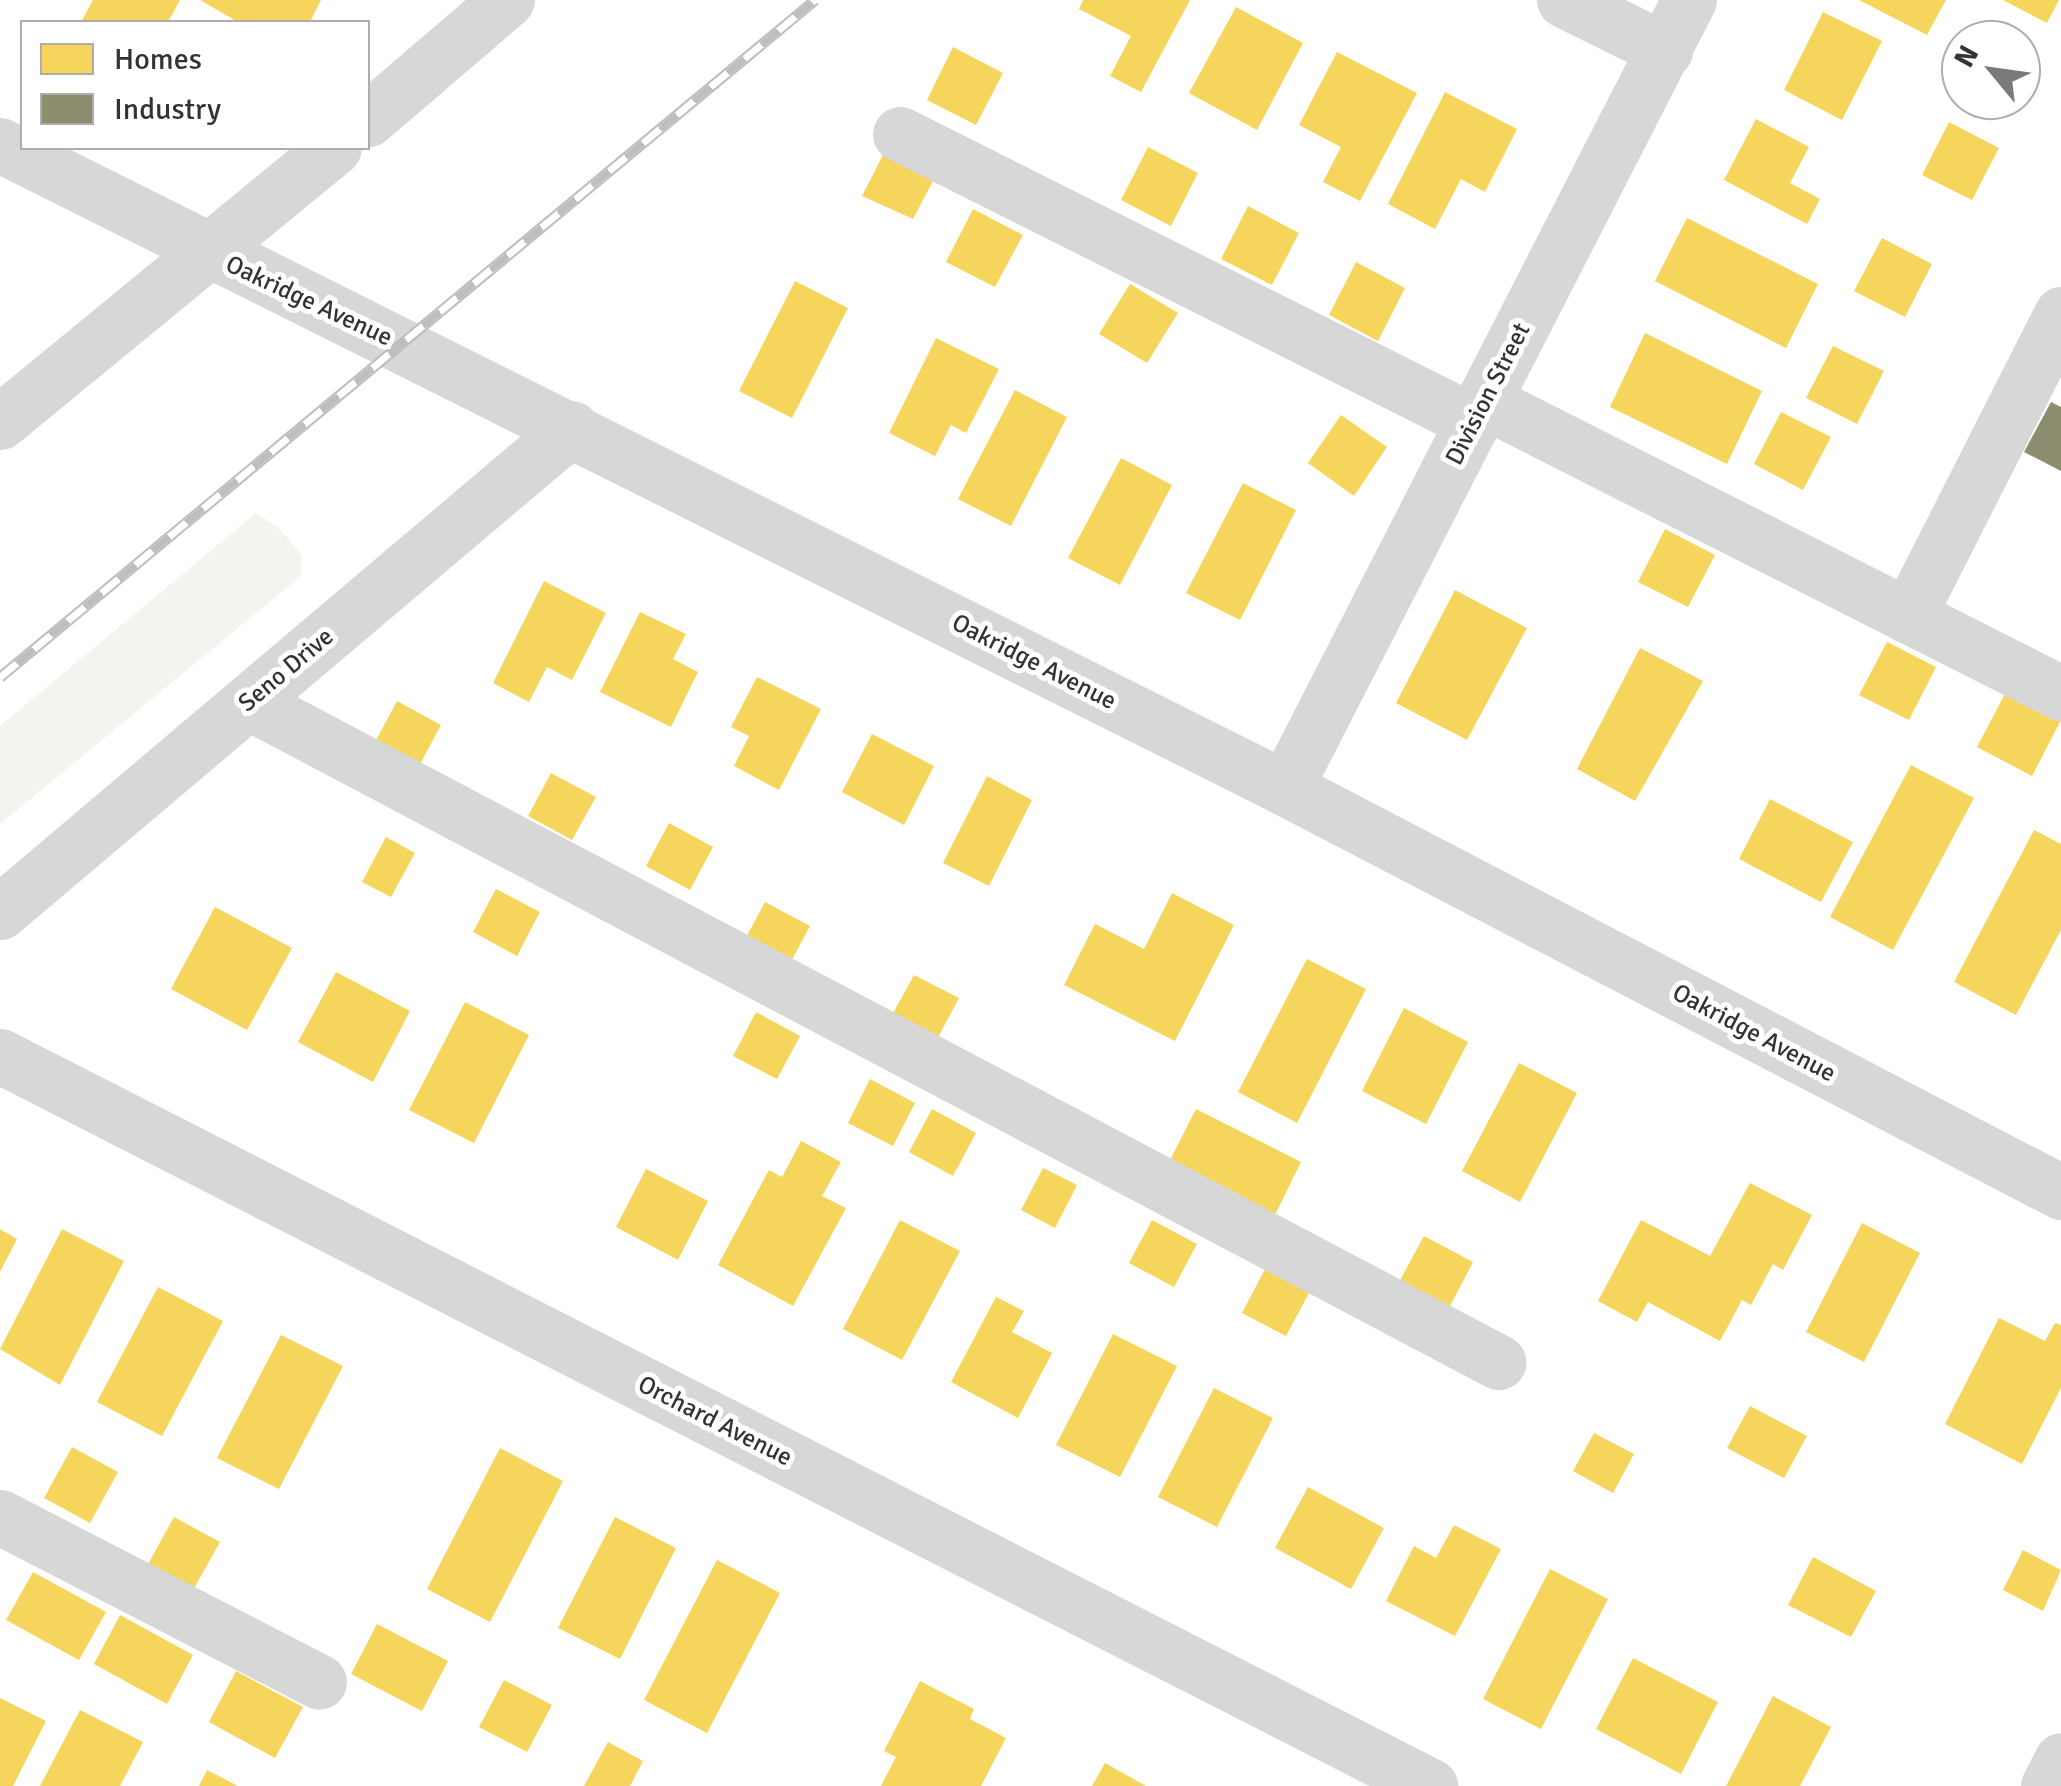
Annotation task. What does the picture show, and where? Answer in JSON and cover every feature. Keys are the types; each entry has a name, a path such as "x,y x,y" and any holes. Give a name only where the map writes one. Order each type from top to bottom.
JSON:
{"street":[{"path":"370,117 507,0"},
{"path":"1564,0 1665,50"},
{"name":"Division Street","path":"1285,788 1689,0"},
{"path":"900,134 1908,616 2061,694"},
{"name":"Oakridge Avenue","path":"0,146 210,254 572,428 1285,788 2061,1192"},
{"path":"0,422 210,254 332,150"},
{"path":"1908,616 2061,314"},
{"name":"Seno Drive","path":"0,912 572,428"},
{"path":"248,702 1498,1362"},
{"name":"Orchard Avenue","path":"0,1056 1430,1786"},
{"path":"0,1517 319,1682"},
{"path":"2048,1786 2061,1760"}],"shaded area":[{"path":"256,513 280,529 301,555 301,576 0,824 0,726"}],"building: Homes":[{"path":"93,0 180,0 169,20 82,20"},
{"path":"200,0 321,0 311,20 235,20"},
{"path":"1083,0 1190,0 1141,92 1110,76 1131,36 1079,9"},
{"path":"1859,0 1946,0 1927,35"},
{"path":"2003,0 2059,0 2047,23"},
{"path":"1236,7 1303,43 1257,130 1189,93"},
{"path":"1823,12 1882,41 1842,120 1784,90"},
{"path":"953,47 1003,73 976,125 927,100"},
{"path":"1337,52 1417,93 1360,201 1323,182 1341,147 1299,125"},
{"path":"1445,92 1517,129 1485,192 1461,179 1435,229 1388,204"},
{"path":"1756,119 1809,147 1790,183 1820,199 1807,224 1724,180"},
{"path":"1949,122 1999,148 1972,200 1922,175"},
{"path":"1148,147 1198,173 1171,226 1121,200"},
{"path":"885,151 935,177 913,219 862,196"},
{"path":"1248,206 1299,233 1272,285 1221,259"},
{"path":"973,209 1023,235 995,287 946,262"},
{"path":"1687,218 1818,284 1786,348 1655,281"},
{"path":"1882,238 1932,264 1905,317 1854,291"},
{"path":"1356,262 1405,288 1378,341 1329,315"},
{"path":"795,281 848,308 792,418 739,391"},
{"path":"1130,284 1178,313 1147,363 1099,334"},
{"path":"1645,333 1762,391 1727,464 1610,407"},
{"path":"936,338 999,369 966,433 951,425 935,456 889,433"},
{"path":"1833,346 1884,371 1857,424 1806,398"},
{"path":"1015,390 1067,417 1011,526 958,499"},
{"path":"1781,412 1831,437 1803,490 1754,464"},
{"path":"1341,415 1387,447 1354,496 1308,463"},
{"path":"1121,458 1172,485 1120,585 1068,558"},
{"path":"1243,483 1296,510 1240,620 1186,593"},
{"path":"1665,529 1715,555 1688,607 1638,582"},
{"path":"544,581 606,613 572,680 547,667 529,702 493,683"},
{"path":"1455,590 1527,628 1467,740 1396,703"},
{"path":"640,612 686,634 673,659 698,672 671,727 600,692"},
{"path":"1887,642 1936,667 1909,720 1859,695"},
{"path":"1640,648 1703,681 1635,801 1577,769"},
{"path":"757,677 821,709 779,790 734,766 749,736 731,727"},
{"path":"2007,690 2061,720 2032,776 1977,747"},
{"path":"397,701 441,725 418,768 374,744"},
{"path":"872,734 934,766 904,825 842,792"},
{"path":"1911,765 1974,798 1893,950 1830,917"},
{"path":"551,773 596,797 572,840 528,816"},
{"path":"987,776 1032,800 989,886 943,863"},
{"path":"1770,799 1853,842 1821,902 1739,859"},
{"path":"669,823 713,847 690,890 646,866"},
{"path":"2034,830 2061,844 2061,930 2016,1015 1954,982"},
{"path":"386,837 415,853 391,897 362,882"},
{"path":"496,889 540,912 517,956 473,932"},
{"path":"1172,893 1234,925 1175,1041 1064,985 1095,924 1144,949"},
{"path":"765,902 810,926 787,969 742,945"},
{"path":"215,907 292,948 247,1030 171,989"},
{"path":"1307,959 1366,989 1297,1123 1238,1092"},
{"path":"336,972 410,1011 373,1082 298,1042"},
{"path":"914,975 959,998 936,1041 891,1017"},
{"path":"465,1002 529,1035 474,1143 409,1110"},
{"path":"1404,1008 1468,1042 1426,1124 1362,1091"},
{"path":"756,1012 800,1036 777,1079 733,1056"},
{"path":"1519,1063 1577,1093 1520,1202 1462,1171"},
{"path":"870,1079 915,1103 893,1146 848,1123"},
{"path":"932,1109 976,1133 953,1176 909,1152"},
{"path":"1196,1109 1301,1162 1273,1219 1167,1166"},
{"path":"801,1141 841,1162 822,1196 846,1208 793,1306 718,1265 769,1170 782,1177"},
{"path":"1043,1168 1077,1185 1055,1228 1021,1210"},
{"path":"646,1169 708,1201 678,1260 616,1227"},
{"path":"1750,1183 1812,1215 1783,1270 1773,1264 1751,1305 1742,1300 1720,1341 1648,1302 1637,1322 1598,1301 1641,1220 1710,1256"},
{"path":"900,1220 960,1251 902,1360 843,1329"},
{"path":"1152,1220 1197,1244 1174,1287 1129,1263"},
{"path":"1862,1223 1920,1253 1864,1362 1806,1332"},
{"path":"0,1229 17,1239 0,1272"},
{"path":"62,1229 124,1261 60,1385 0,1349"},
{"path":"1424,1236 1473,1262 1448,1310 1398,1284"},
{"path":"1265,1269 1309,1293 1286,1336 1242,1313"},
{"path":"158,1287 223,1321 162,1436 97,1402"},
{"path":"996,1297 1024,1311 1012,1332 1052,1353 1018,1418 951,1382"},
{"path":"1999,1318 2045,1341 2055,1323 2061,1325 2061,1388 2022,1464 1945,1424"},
{"path":"1113,1334 1177,1366 1120,1477 1056,1445"},
{"path":"281,1335 343,1366 279,1489 217,1458"},
{"path":"1214,1388 1273,1418 1217,1527 1158,1497"},
{"path":"1750,1406 1807,1436 1784,1478 1727,1448"},
{"path":"1594,1433 1634,1454 1613,1493 1573,1471"},
{"path":"72,1447 118,1472 90,1523 44,1498"},
{"path":"500,1448 563,1481 490,1622 427,1589"},
{"path":"1308,1487 1384,1528 1351,1589 1275,1548"},
{"path":"174,1517 220,1542 192,1592 146,1568"},
{"path":"615,1517 676,1548 620,1659 558,1628"},
{"path":"1454,1525 1501,1549 1455,1636 1386,1601 1414,1546 1436,1558"},
{"path":"2023,1550 2061,1570 2043,1611 2003,1590"},
{"path":"1813,1557 1876,1591 1851,1637 1788,1605"},
{"path":"717,1560 780,1593 707,1733 644,1700"},
{"path":"1550,1569 1608,1599 1541,1729 1483,1699"},
{"path":"33,1572 106,1612 79,1660 6,1620"},
{"path":"120,1615 193,1655 167,1704 94,1664"},
{"path":"377,1624 448,1661 422,1711 351,1674"},
{"path":"1633,1658 1718,1702 1681,1774 1596,1729"},
{"path":"236,1671 303,1707 275,1758 209,1722"},
{"path":"504,1680 552,1705 527,1752 479,1727"},
{"path":"920,1681 974,1709 970,1719 1006,1738 981,1786 881,1786 896,1757 884,1751"},
{"path":"1773,1696 1831,1727 1800,1786 1726,1786"},
{"path":"0,1698 46,1721 13,1786 0,1786"},
{"path":"80,1710 143,1742 120,1786 40,1786"},
{"path":"608,1742 643,1761 630,1786 584,1786"},
{"path":"1105,1763 1146,1786 1092,1786"},
{"path":"207,1770 238,1786 199,1786"}],"building: Industry":[{"path":"2051,402 2061,407 2061,471 2024,452"}],"railway":[{"path":"0,677 815,0"}]}
